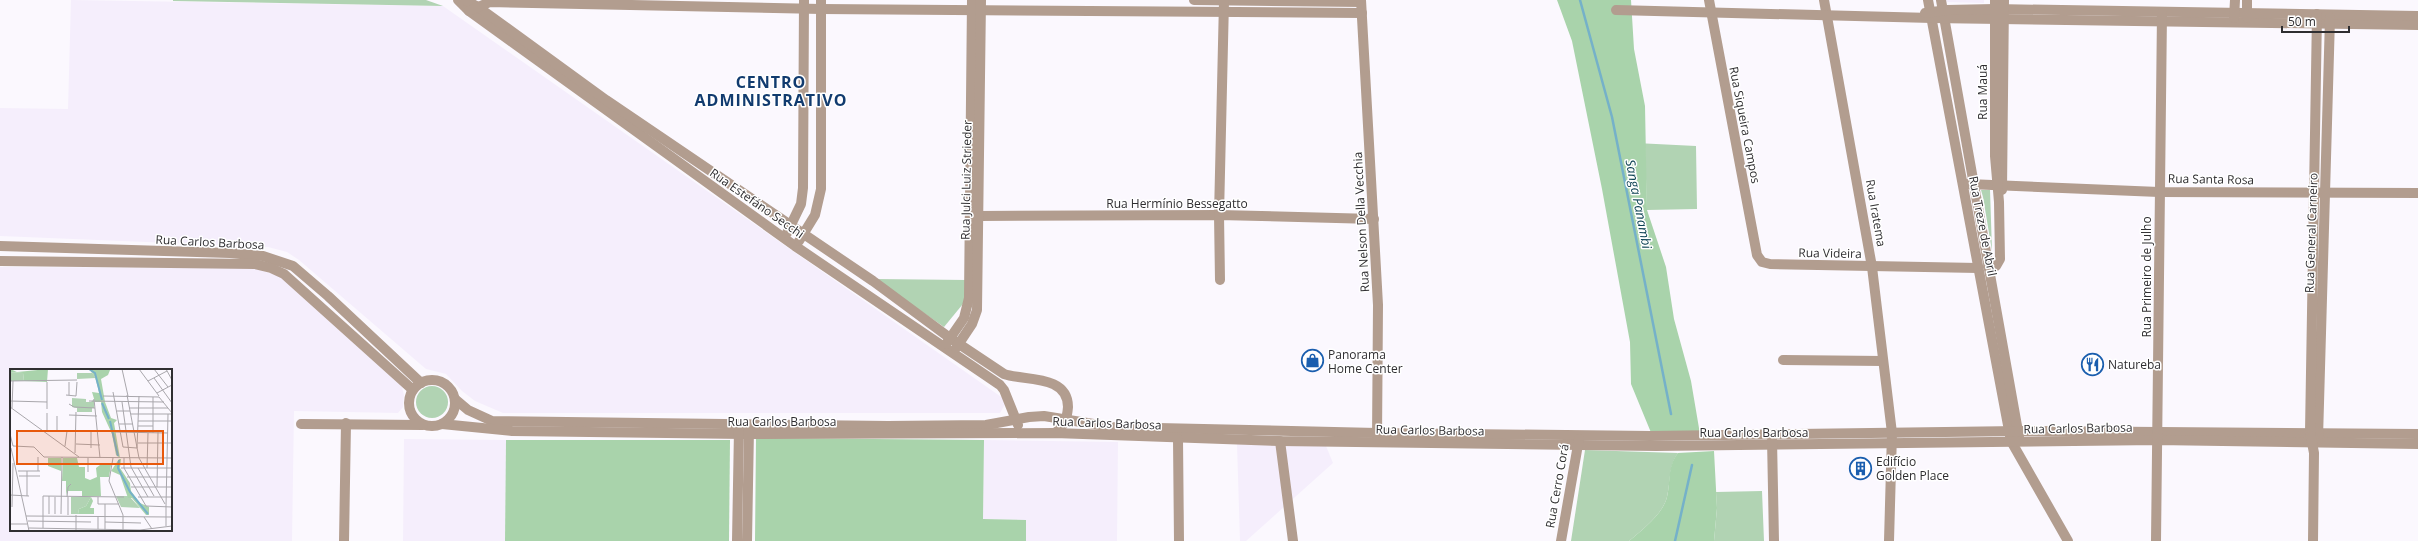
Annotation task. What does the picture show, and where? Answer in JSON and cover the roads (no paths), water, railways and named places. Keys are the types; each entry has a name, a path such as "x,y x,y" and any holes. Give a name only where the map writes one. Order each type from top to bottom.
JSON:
{"street":[{"path":"1194,0 1361,1"},
{"path":"1220,280 1218,215 1224,0"},
{"name":"Rua Siqueira Campos","path":"1709,0 1757,255"},
{"name":"Rua Iratema","path":"1824,0 1872,267 1892,433 1889,541"},
{"name":"Rua Treze de Abril","path":"1928,0 1962,184 1983,268 2015,442 2020,454 2068,541"},
{"path":"2234,0 2234,18"},
{"path":"2247,0 2247,18"},
{"path":"468,3 490,1 976,5 1224,12 1362,13"},
{"name":"Rua Nelson Della Vecchia","path":"1361,1 1378,305 1377,438"},
{"path":"468,3 635,126 873,281 949,346 959,344 1004,374 1012,377 1033,378 1054,384 1062,392 1068,403 1091,424"},
{"path":"784,237 801,204 803,188 804,4"},
{"path":"795,246 815,215 821,189 821,4"},
{"name":"Rua Julci Luiz Strieder","path":"959,344 978,310 979,216 976,5"},
{"name":"Rua Julci Luiz Strieder","path":"949,346 964,318 969,298 976,5"},
{"path":"1616,10 1711,11 1827,16 1917,16 1931,15 1943,9 2000,9 2162,17 2392,19 2418,16"},
{"name":"Rua Treze de Abril","path":"1943,9 1974,183 1983,268"},
{"name":"Rua Mauá","path":"1983,268 1996,266 2000,259 2000,9"},
{"name":"Rua Primeiro de Julho","path":"2156,541 2162,17"},
{"path":"2314,437 2314,193 2317,19"},
{"name":"Rua General Carneiro","path":"2313,541 2314,437 2326,193 2330,19"},
{"path":"2392,19 2418,25"},
{"name":"Rua Estefáno Secchi","path":"635,126 795,246 949,346 1000,385 1009,402 1015,420 1020,427 1029,434"},
{"name":"Rua Santa Rosa","path":"1962,184 2000,184 2160,192 2418,193"},
{"name":"Rua Hermínio Bessegatto","path":"979,216 1218,215 1374,219"},
{"name":"Rua Carlos Barbosa","path":"0,246 197,252 263,256 293,266 328,296 421,383 428,380 442,382 448,386 455,399 473,413 492,421 744,429"},
{"path":"197,252 197,264"},
{"name":"Rua Videira","path":"1757,255 1762,262 1770,264 1983,268"},
{"name":"Rua Carlos Barbosa","path":"0,261 255,264 271,268 284,274 413,390"},
{"path":"318,305 328,296"},
{"path":"1782,360 1883,361"},
{"path":"421,383 413,390 409,402 412,415 423,425"},
{"path":"442,424 453,414 455,399"},
{"path":"986,425 1005,414 1009,402"},
{"path":"1055,433 1068,419 1068,403"},
{"name":"Rua Carlos Barbosa","path":"390,424 412,415"},
{"name":"Rua Carlos Barbosa","path":"888,430 986,425 1044,416 1112,427 1377,438 1579,440 1772,446 2015,442 2158,436"},
{"path":"344,541 346,423"},
{"name":"Rua Carlos Barbosa","path":"301,424 346,423 430,426 442,424 512,431 744,429 888,430 1029,434 1055,433 1178,439 1280,441 1377,438"},
{"path":"737,541 744,429"},
{"path":"744,429 747,541"},
{"name":"Rua Carlos Barbosa","path":"1579,440 1772,434 2014,431 2158,436 2314,437 2418,434"},
{"path":"1772,434 1774,541"},
{"name":"Rua Carlos Barbosa","path":"2314,437 2418,444"},
{"path":"1178,439 1179,541"},
{"name":"Rua Cerro Corá","path":"1561,541 1579,440"},
{"path":"1280,441 1293,541"}],"waterway":[{"name":"Sanga Panambi","path":"1580,0 1612,117 1671,414"},
{"name":"Sanga Panambi","path":"1675,541 1692,465"}],"place":[{"name":"Panorama Home Center","path":"1313,361"},
{"name":"Natureba","path":"2092,364"},
{"name":"Edifício Golden Place","path":"1861,468"}],"district":[{"name":"CENTRO ADMINISTRATIVO","path":"771,91"}]}
